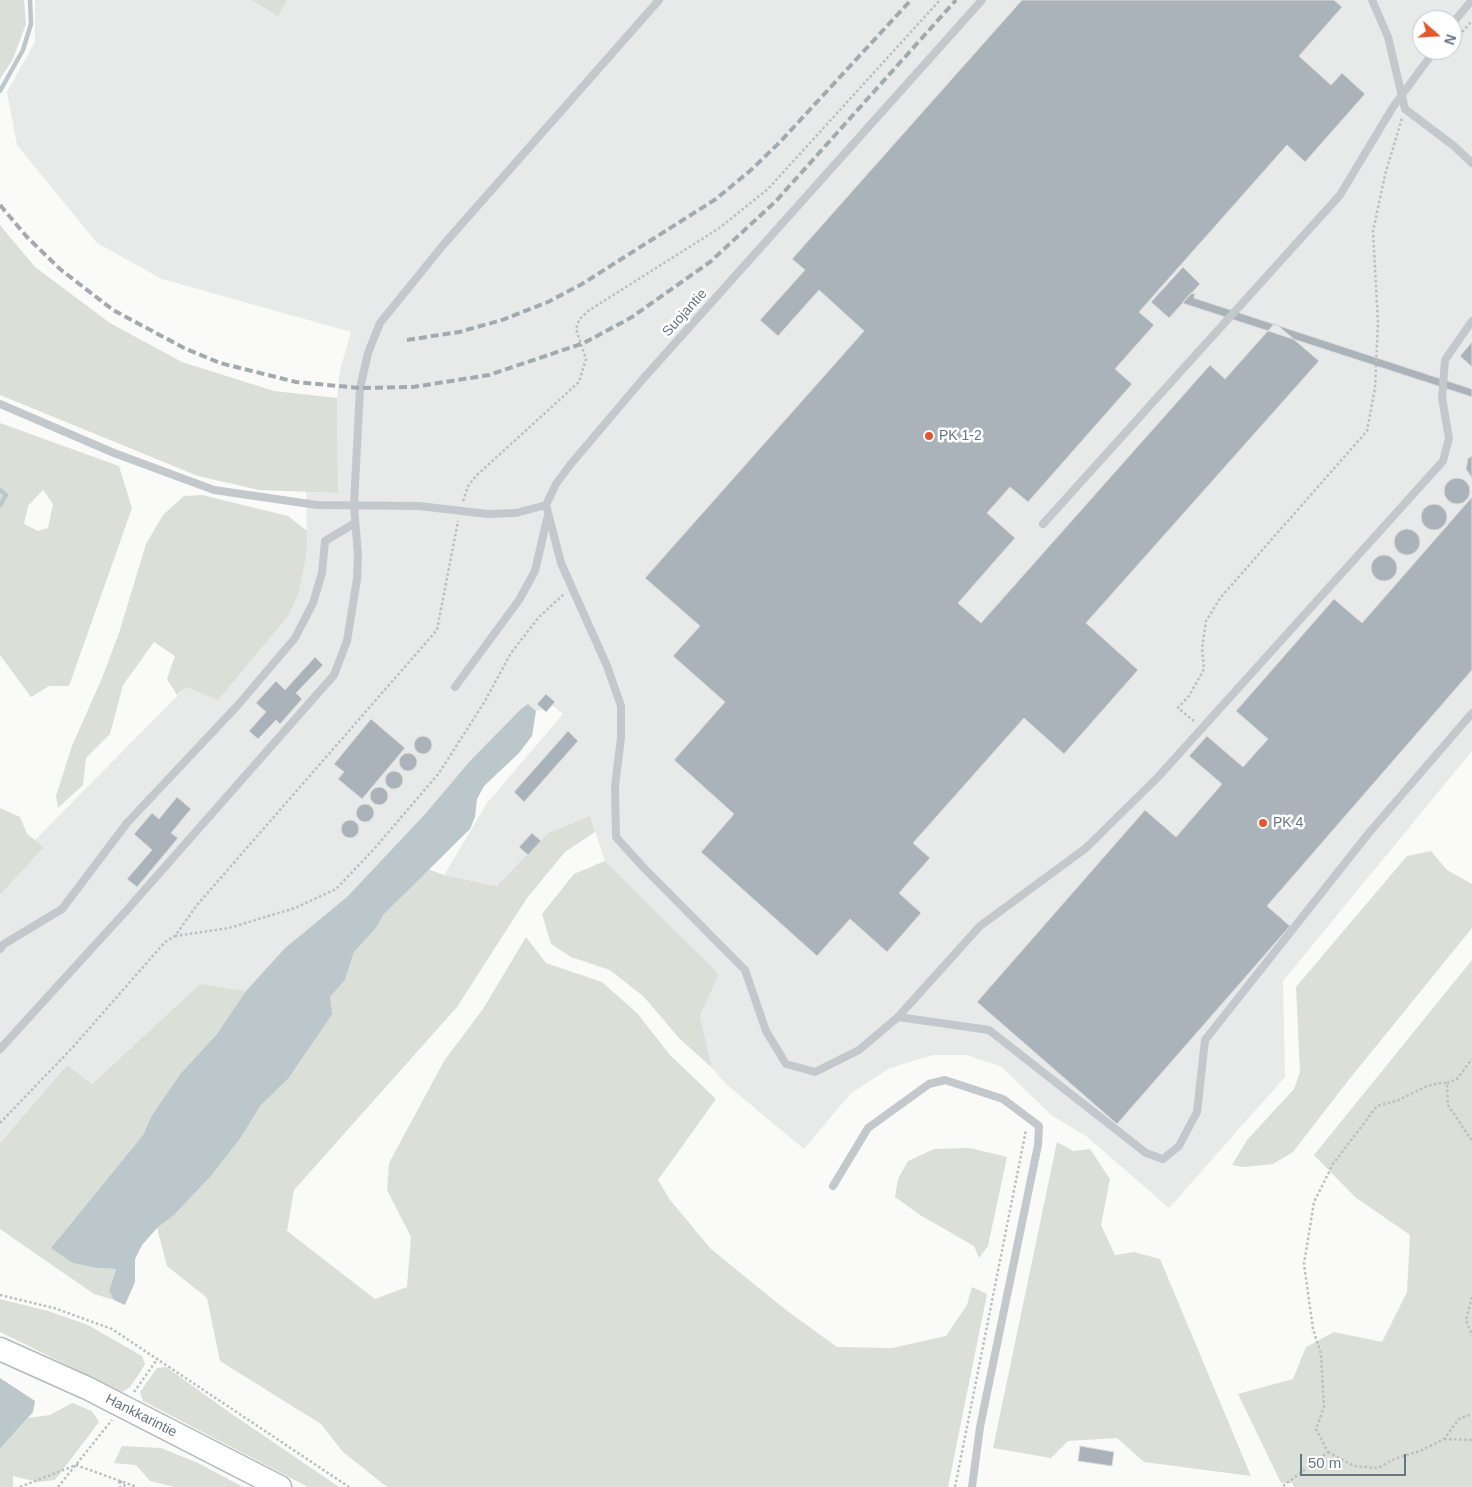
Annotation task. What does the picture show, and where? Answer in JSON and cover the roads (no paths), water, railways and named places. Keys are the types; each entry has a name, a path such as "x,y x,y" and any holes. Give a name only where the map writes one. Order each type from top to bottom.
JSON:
{"main road":[{"name":"Hankkarintie","path":"0,1349 87,1388 280,1487"}],"lane":[{"path":"0,1049 126,911 334,675 347,641 357,579 358,555 354,505 360,388 368,353 380,323 444,244 659,0"},
{"name":"Suojantie","path":"546,505 556,484 642,380 982,0"},
{"path":"1372,0 1388,37 1405,109 1454,146 1472,163"},
{"path":"1462,12 1472,0"},
{"path":"1044,524 1340,195 1393,107 1428,60"},
{"path":"0,404 106,449 214,490 308,504 419,506 460,511 516,513 546,505 562,563 607,666 621,706 621,738 615,786 616,837 642,868 745,970 766,1031 786,1064 814,1072 859,1050 898,1017 980,926 1086,848 1158,777 1203,729 1443,461 1449,438 1442,398 1445,360 1472,321"},
{"path":"455,688 519,600 535,571 548,515"},
{"path":"0,949 4,944 62,908 126,823 238,705 295,638 313,603 322,573 325,541 355,523"},
{"path":"898,1017 989,1030 1146,1153 1163,1159 1179,1146 1197,1112 1205,1040 1368,834 1472,712"},
{"path":"833,1186 868,1128 929,1084 944,1080 1002,1099 1040,1126 1038,1145 982,1418 972,1487"}],"waterway":[{"path":"0,91 23,50 31,24 30,0"},
{"path":"0,490 6,495 0,505"}],"railway":[{"path":"407,340 459,332 502,320 548,302 582,284 716,199 751,170 780,142 911,0"},
{"path":"0,205 27,237 60,269 113,310 184,348 220,363 296,382 360,388 413,387 489,375 584,343 632,317 710,262 776,201 956,0"}],"place":[{"name":"PK 1-2","path":"929,436"},
{"name":"PK 4","path":"1263,823"}]}
